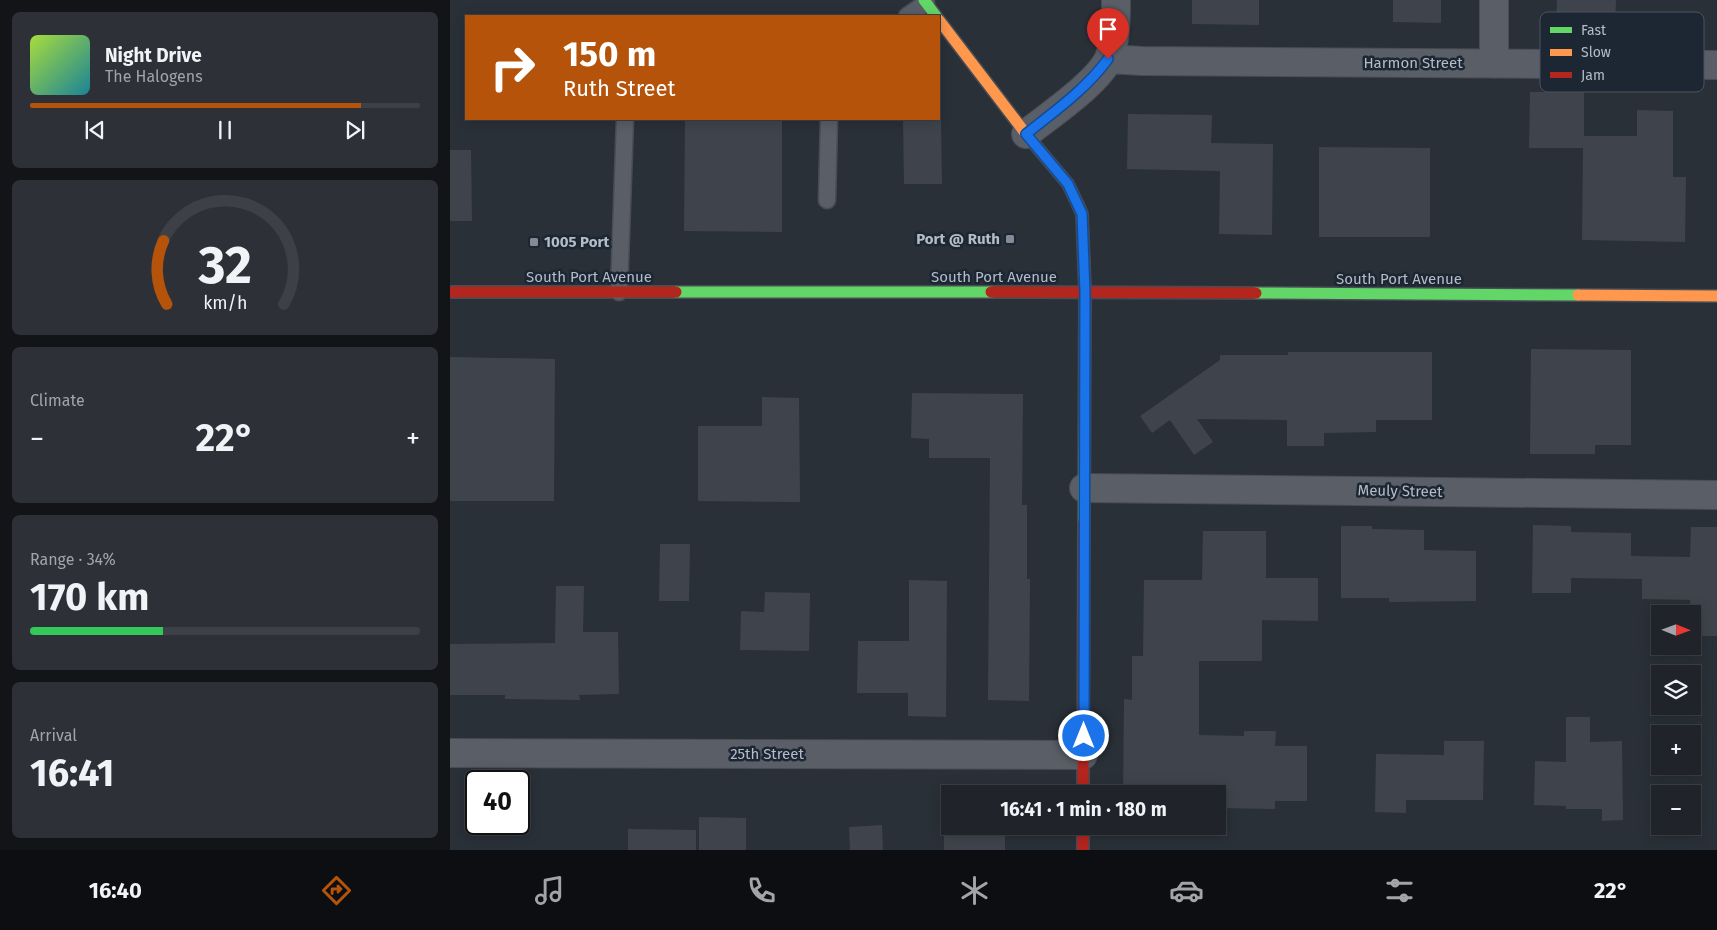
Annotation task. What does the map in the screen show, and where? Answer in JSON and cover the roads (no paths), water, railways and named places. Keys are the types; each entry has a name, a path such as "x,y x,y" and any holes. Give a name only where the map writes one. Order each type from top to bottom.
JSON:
{"main road":[{"path":"940,21 1026,134 1068,184 1082,214 1085,292 1083,785"},
{"name":"South Port Avenue","path":"450,292 1085,292 1717,296"},
{"path":"1083,835 1083,850"}],"street":[{"path":"1026,134 1086,86 1108,59 1116,22 1116,0"},
{"path":"1494,0 1494,64"},
{"name":"Harmon Street","path":"1108,59 1142,61 1540,64"},
{"name":"Harmon Street","path":"1704,65 1717,65"},
{"name":"Meuly Street","path":"1084,488 1717,495"},
{"name":"25th Street","path":"450,753 1084,755"}],"lane":[{"path":"909,15 929,6"},
{"path":"619,292 625,120"},
{"path":"827,200 829,120"}],"place":[{"name":"Port @ Ruth","path":"1010,239"},
{"name":"1005 Port","path":"534,242"}]}
